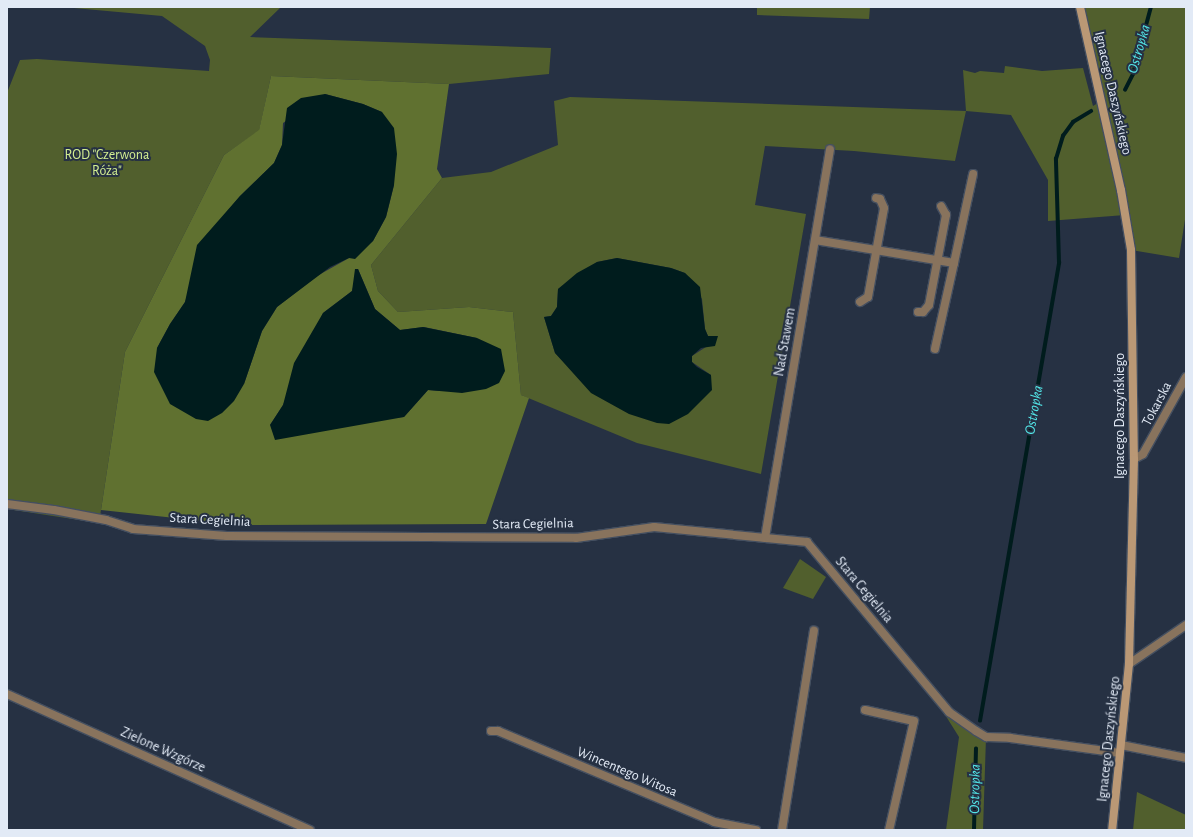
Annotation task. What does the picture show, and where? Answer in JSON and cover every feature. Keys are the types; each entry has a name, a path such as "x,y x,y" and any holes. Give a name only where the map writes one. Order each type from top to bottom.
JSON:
{"main road":[{"name":"Ignacego Daszyńskiego","path":"1080,7 1121,190 1131,250 1134,459 1129,664 1112,830"}],"street":[{"name":"Nad Stawem","path":"765,538 830,149"},
{"path":"934,349 973,174"},
{"path":"860,302 868,297 884,208 880,200 876,198"},
{"path":"918,312 923,312 929,305 946,215 941,206"},
{"path":"815,240 954,264"},
{"name":"Tokarska","path":"1134,459 1143,454 1186,377"},
{"name":"Stara Cegielnia","path":"7,504 54,510 106,520 133,529 227,536 576,538 654,526 806,542 949,712 976,731 990,737 1120,749"},
{"path":"1129,664 1144,651 1186,624"},
{"path":"782,830 814,631"},
{"name":"Zielone Wzgórze","path":"7,694 310,830"},
{"path":"865,710 914,722 889,830"},
{"name":"Wincentego Witosa","path":"491,731 498,731 638,792 726,828 756,830"},
{"path":"1120,749 1186,758"}],"green space":[{"name":"ROD \"Czerwona Róża\"","path":"63,7 281,7 250,37 551,48 549,74 449,84 271,76 259,131 224,155 125,352 99,523 7,509 7,93 20,60 37,59 209,71 210,60 205,46 162,16"},
{"path":"757,7 870,7 869,19 757,15"},
{"path":"1080,7 1186,7 1186,213 1179,258 1131,250 1125,215 1048,221 1048,180 1011,115 966,111 963,70 975,73 980,71 1004,73 1005,66 1042,71 1083,68 1093,106 1101,101"},
{"path":"271,76 449,84 437,169 442,178 371,265 378,291 398,312 469,307 513,312 521,395 529,398 486,524 240,525 101,510 125,352 224,155 259,130","holes":["325,94 363,104 382,112 394,185 386,217 373,241 349,258 317,276 277,307 262,331 244,384 157,348 170,324 185,302 192,281 226,213 240,196 274,163 282,145 283,123","358,269 375,309 400,330 424,327 477,338 441,391 428,390 404,417 270,425 283,405 323,313 352,291"]},
{"path":"570,97 966,111 955,161 854,151 765,146 755,205 806,214 761,474 637,443 521,395 513,312 469,307 398,312 378,291 371,265 442,178 491,172 558,145 554,101","holes":["617,258 671,268 685,273 702,299 705,329 708,336 709,345 692,356 692,362 711,375 563,361 555,353 544,317 551,316 557,307 558,289 597,262"]},
{"path":"800,559 826,577 813,599 783,588"},
{"path":"927,686 949,712 986,738 983,830 946,830 959,737"},
{"path":"1137,792 1186,815 1186,830 1133,830"}],"shaded area":[{"path":"325,94 363,104 382,112 394,128 397,154 394,185 386,217 373,241 355,259 349,258 330,267 277,307 262,331 244,384 234,401 222,413 208,421 196,419 170,404 154,372 157,348 170,324 185,302 197,245 240,196 274,163 282,145 287,108 301,98"},
{"path":"617,258 671,268 685,273 700,287 705,329 708,336 718,336 715,346 701,348 692,356 692,362 697,367 711,375 712,390 688,414 669,424 657,423 629,414 591,393 555,353 544,317 551,316 557,307 558,289 577,273 597,262"},
{"path":"355,269 358,269 375,309 400,330 423,327 477,338 501,349 505,371 499,383 486,389 462,393 428,390 404,417 275,440 270,425 283,405 294,363 323,313 352,291"}],"waterway":[{"name":"Ostropka","path":"1125,90 1133,74 1151,7"},
{"name":"Ostropka","path":"980,721 1059,263 1056,159 1063,136 1073,122 1091,111"},
{"name":"Ostropka","path":"974,830 976,749"}]}
